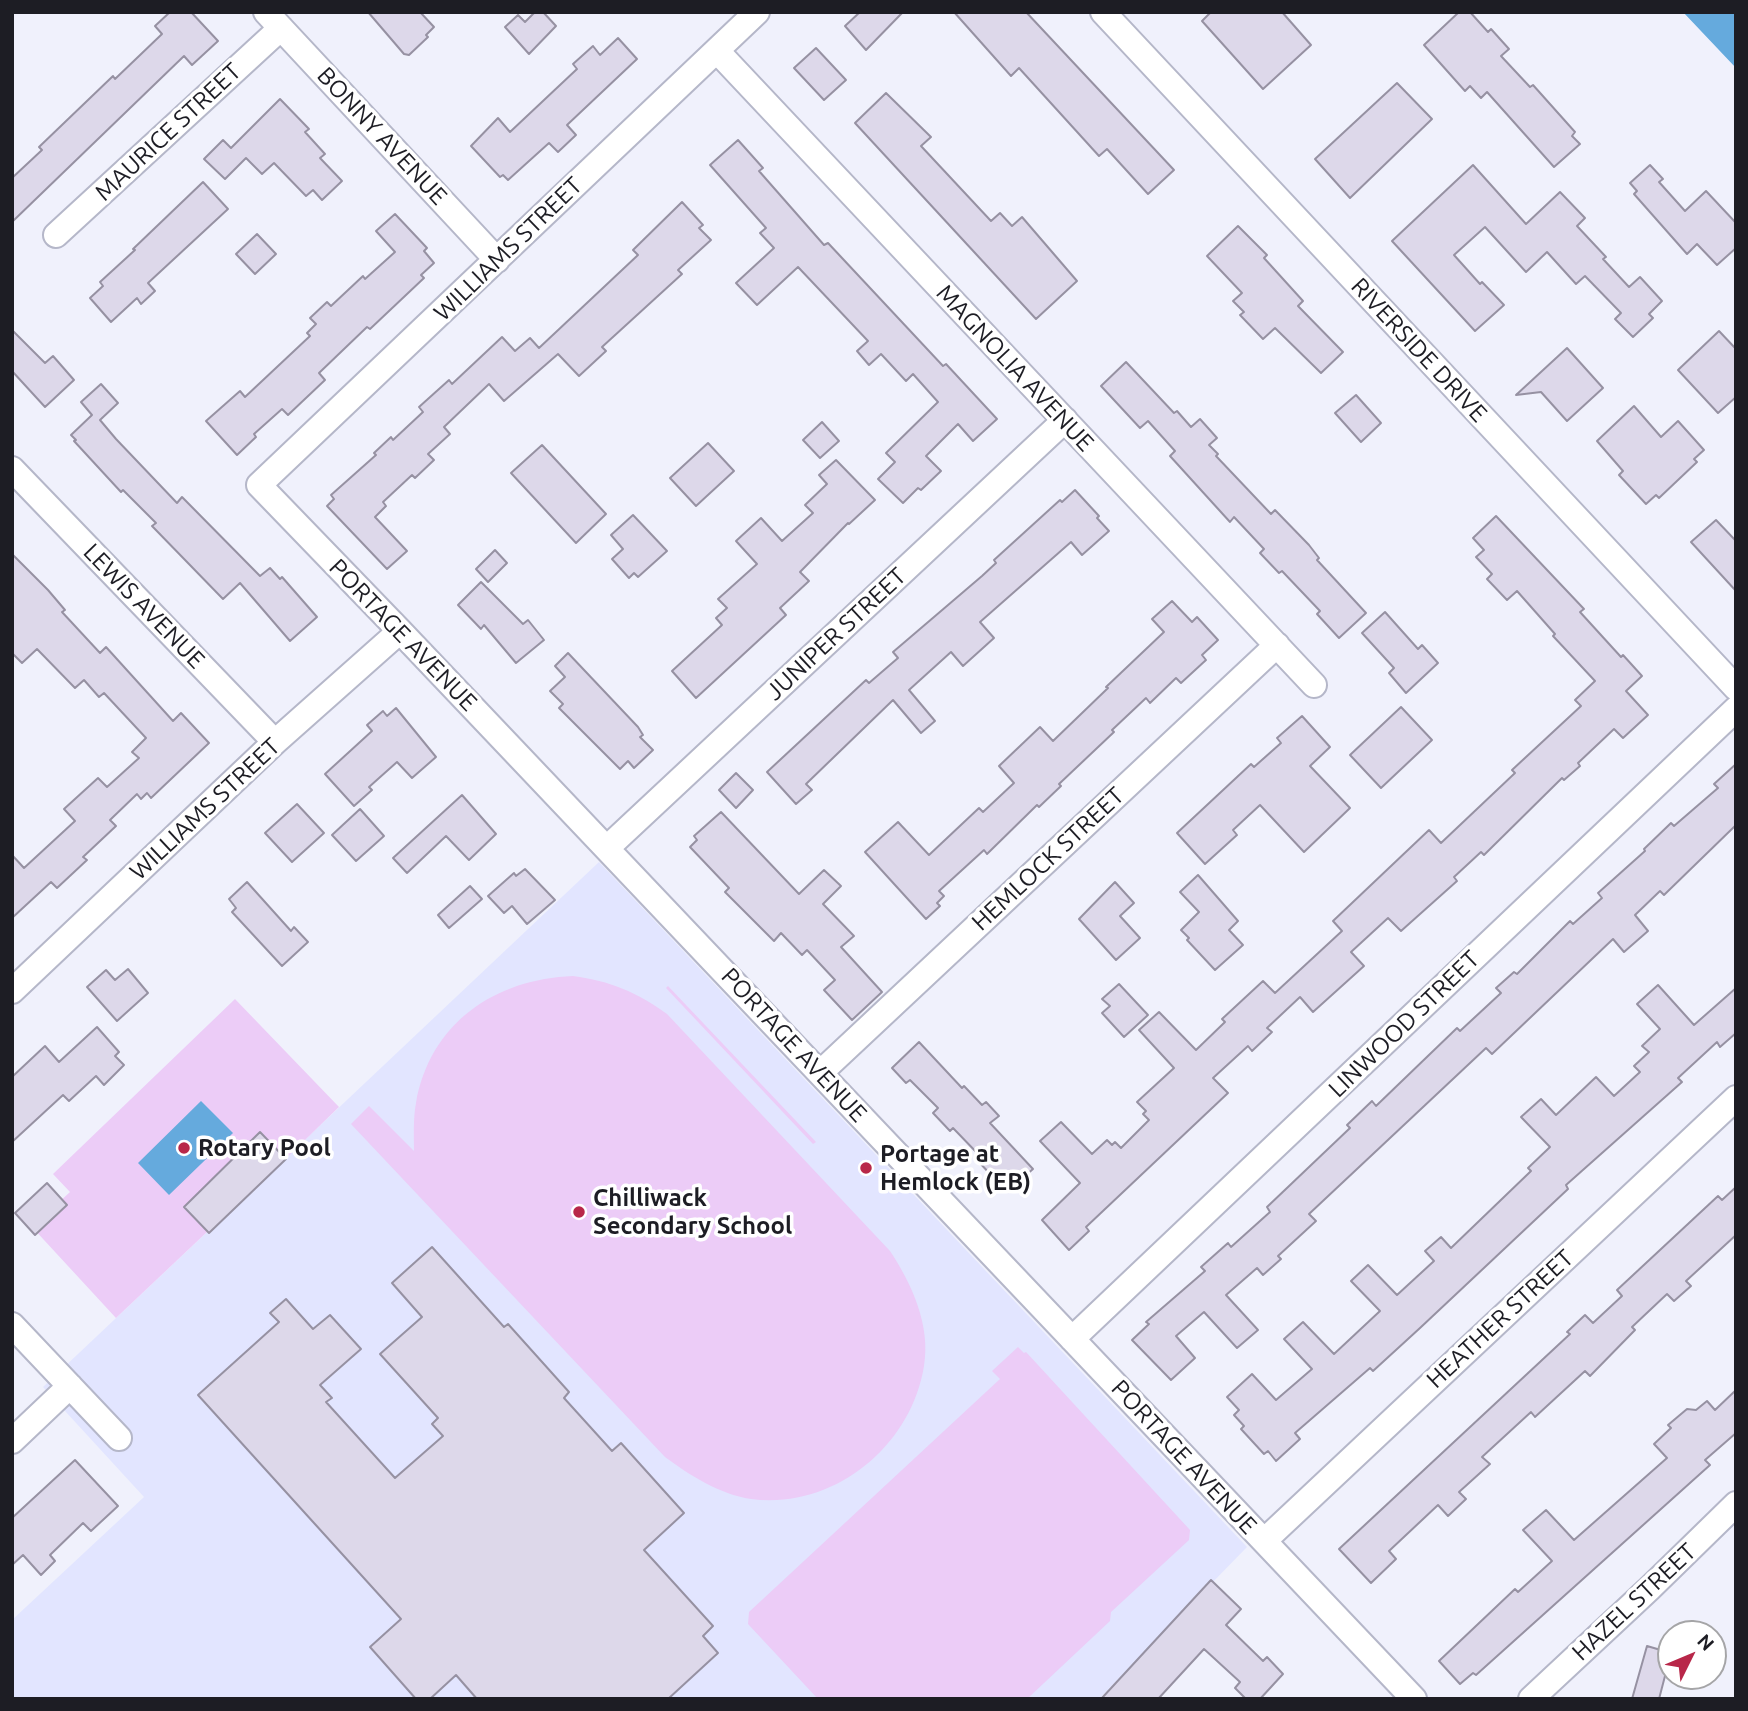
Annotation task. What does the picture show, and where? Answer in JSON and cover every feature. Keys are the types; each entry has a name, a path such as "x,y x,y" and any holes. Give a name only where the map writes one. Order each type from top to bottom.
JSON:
{"street":[{"name":"WILLIAMS STREET","path":"259,485 757,12"},
{"name":"RIVERSIDE DRIVE","path":"1103,12 1732,675"},
{"name":"MAURICE STREET","path":"56,235 274,20"},
{"name":"BONNY AVENUE","path":"274,20 497,260"},
{"name":"MAGNOLIA AVENUE","path":"717,51 1314,685"},
{"name":"JUNIPER STREET","path":"607,848 1065,420"},
{"name":"LEWIS AVENUE","path":"12,469 275,742"},
{"name":"PORTAGE AVENUE","path":"259,485 1414,1699"},
{"name":"WILLIAMS STREET","path":"12,991 275,742 400,631"},
{"name":"HEMLOCK STREET","path":"820,1073 1276,645"},
{"name":"LINWOOD STREET","path":"1072,1339 1736,709"},
{"name":"HEATHER STREET","path":"1264,1541 1736,1098"},
{"path":"12,1325 120,1438"},
{"path":"12,1441 70,1386"},
{"name":"HAZEL STREET","path":"1531,1699 1736,1504"}],"shaded area":[{"name":"Chilliwack Secondary School","path":"599,862 1247,1547 1099,1699 12,1699 12,1620 144,1497 43,1387"},
{"path":"573,976 623,989 645,999 667,1014 890,1251 906,1277 918,1306 925,1336 924,1366 916,1395 903,1423 885,1447 863,1467 838,1483 811,1494 781,1500 751,1499 739,1497 706,1483 665,1457 351,1124 369,1106 414,1151 415,1109 424,1075 435,1050 451,1028 493,996 544,979"},
{"path":"668,986 816,1142 813,1144 666,988"},
{"path":"235,999 339,1107 209,1233 116,1318 32,1227 70,1192 53,1174"},
{"path":"1018,1347 1026,1352 1190,1530 1189,1540 1111,1612 1110,1621 1027,1699 818,1699 748,1624 749,1612 1000,1379 992,1371"}],"water":[{"path":"1683,12 1736,12 1736,68"},
{"path":"201,1101 233,1133 169,1195 138,1163"}],"building":[{"path":"170,12 191,12 218,41 192,65 184,56 12,222 12,178 42,150 39,147 113,76 115,79 162,34 155,26"},
{"path":"368,12 420,12 434,27 426,35 428,37 409,55 404,54"},
{"path":"535,12 543,12 556,26 529,54 505,27 518,15 525,22"},
{"path":"860,12 903,12 866,50 845,26"},
{"path":"954,12 1026,12 1174,170 1148,194 1107,149 1099,156 1019,68 1011,76"},
{"path":"1211,12 1282,12 1311,45 1263,89 1202,21"},
{"path":"1459,12 1470,12 1488,32 1491,29 1509,49 1501,56 1530,87 1533,85 1575,132 1572,136 1580,144 1554,167 1487,92 1481,98 1470,86 1465,91 1424,45"},
{"path":"618,38 637,59 567,125 576,135 558,152 549,143 508,180 503,175 500,177 471,146 498,118 510,132 577,69 573,64 593,46 600,55"},
{"path":"816,48 846,80 824,100 794,68"},
{"path":"1397,83 1432,119 1350,198 1315,159"},
{"path":"886,93 931,137 921,146 991,221 1000,213 1012,226 1022,217 1077,281 1036,319 855,123"},
{"path":"280,99 309,129 305,132 325,154 320,158 342,181 322,200 313,190 306,196 274,163 262,174 246,158 225,179 204,159 223,140 231,148"},
{"path":"738,140 763,168 759,171 824,245 828,243 943,366 946,364 997,419 973,441 958,424 926,456 941,471 903,503 878,479 895,462 886,453 938,402 913,374 906,381 881,354 869,365 857,351 868,341 798,267 757,305 736,283 774,248 760,233 766,228 710,165"},
{"path":"1473,165 1526,224 1560,192 1585,218 1577,226 1629,287 1640,277 1662,301 1649,314 1653,318 1633,337 1615,319 1621,313 1585,276 1576,284 1547,252 1526,272 1485,227 1454,255 1480,284 1482,282 1504,305 1475,331 1392,241"},
{"path":"1650,165 1663,179 1659,182 1685,211 1706,191 1736,223 1736,248 1717,265 1697,244 1687,254 1634,194 1637,191 1630,183"},
{"path":"203,182 228,209 148,283 155,291 141,304 137,298 111,322 90,298 103,286 100,282"},
{"path":"682,202 703,225 699,228 711,240 678,270 682,274 602,347 606,351 579,376 558,354 504,401 489,384 444,427 450,434 428,454 434,460 415,478 412,475 383,502 386,506 375,517 407,551 387,569 327,506 334,499 331,495 376,455 374,453 391,437 393,440 423,412 419,407 449,380 452,384 502,337 515,351 530,338 539,348 638,255 633,250"},
{"path":"395,214 427,248 424,251 434,263 421,275 424,278 319,373 325,380 288,415 282,409 254,434 256,437 237,455 206,421 240,391 245,397 310,336 307,333 316,324 310,318 327,302 331,306 363,276 365,279 395,252 376,231"},
{"path":"1238,226 1267,255 1264,258 1303,301 1298,306 1343,352 1321,373 1275,328 1263,339 1240,315 1244,312 1233,301 1242,293 1207,256"},
{"path":"257,234 276,254 255,274 236,254"},
{"path":"12,330 45,363 53,356 74,380 45,407 12,371"},
{"path":"1719,331 1736,349 1736,397 1718,413 1678,370"},
{"path":"1567,348 1603,388 1567,421 1541,392 1516,395"},
{"path":"1126,362 1174,413 1177,411 1191,427 1200,419 1217,438 1209,445 1218,454 1216,456 1271,514 1275,510 1309,545 1319,558 1317,560 1366,613 1339,638 1317,614 1320,611 1282,571 1279,573 1260,553 1264,549 1234,517 1230,522 1170,456 1175,451 1148,421 1140,428 1101,386"},
{"path":"101,384 118,403 100,420 116,439 177,503 182,497 260,576 270,568 280,579 282,577 317,617 290,641 240,583 223,599 152,526 156,523 123,490 121,492 74,441 76,440 71,435 92,415 81,402"},
{"path":"1356,395 1381,423 1361,442 1335,413"},
{"path":"1634,406 1661,437 1678,421 1704,450 1694,459 1697,462 1659,498 1656,495 1646,504 1619,475 1623,471 1597,441"},
{"path":"822,422 839,441 820,458 803,440"},
{"path":"708,443 734,471 696,506 670,478"},
{"path":"542,445 606,514 576,543 511,473"},
{"path":"836,460 875,500 848,523 800,572 809,581 780,608 786,615 696,698 672,671 722,625 716,618 727,608 718,599 757,564 736,541 761,518 782,541 813,513 805,505 827,484 819,475"},
{"path":"1075,490 1109,531 1082,555 1071,542 980,622 994,638 963,666 951,652 909,690 935,721 921,733 893,700 806,784 812,790 796,804 767,772 866,680 869,683 898,658 893,652 982,576 996,563 994,560 1060,500 1062,502"},
{"path":"633,515 667,551 638,577 634,573 629,578 612,559 623,549 611,535"},
{"path":"1496,516 1584,609 1580,612 1621,657 1623,655 1642,676 1626,691 1648,715 1623,738 1614,729 1578,763 1580,766 1564,780 1562,778 1484,855 1481,852 1454,877 1457,881 1401,931 1388,918 1351,952 1364,966 1313,1012 1300,997 1267,1028 1272,1032 1252,1051 1248,1046 1213,1078 1228,1093 1086,1227 1089,1231 1069,1250 1042,1220 1080,1183 1040,1141 1061,1122 1092,1154 1107,1140 1112,1145 1115,1142 1121,1148 1149,1120 1143,1114 1146,1111 1137,1102 1174,1068 1139,1030 1159,1012 1196,1050 1225,1022 1222,1019 1263,981 1275,993 1342,931 1333,921 1429,830 1441,843 1515,773 1512,770 1581,706 1575,700 1595,681 1553,636 1555,634 1517,591 1507,600 1487,579 1492,574 1476,557 1484,550 1473,538"},
{"path":"1716,520 1736,541 1736,591 1691,542"},
{"path":"495,550 507,563 488,582 476,569"},
{"path":"12,554 48,590 65,610 62,612 100,653 106,647 173,721 181,713 209,743 151,798 147,793 141,799 137,794 110,820 116,826 83,857 87,860 57,888 51,882 12,918 12,855 24,868 75,821 64,809 98,778 107,787 139,758 132,752 146,738 104,693 99,697 84,680 75,688 37,649 22,663 12,653"},
{"path":"481,582 523,624 528,620 544,640 516,663 484,625 481,629 458,605"},
{"path":"1172,601 1192,622 1197,617 1218,640 1202,655 1206,660 1181,683 1176,678 1150,703 1146,698 1039,807 1037,805 987,854 984,850 939,891 944,896 937,903 940,906 926,919 865,852 898,822 929,855 979,808 983,812 1014,783 999,766 1040,727 1053,741 1164,632 1152,619"},
{"path":"1385,612 1418,649 1422,645 1438,663 1406,693 1389,673 1394,668 1362,633"},
{"path":"568,653 638,727 643,735 640,737 653,750 634,768 628,761 620,769 559,708 563,704 550,691 565,677 555,666"},
{"path":"1401,707 1432,740 1381,788 1350,755"},
{"path":"396,708 436,757 412,778 397,762 369,787 372,790 354,806 325,774 372,731 367,725 383,711 387,716"},
{"path":"1302,716 1330,747 1310,766 1350,808 1304,852 1260,805 1233,830 1237,835 1205,864 1177,833 1251,764 1254,767 1281,743 1277,738"},
{"path":"1736,764 1736,825 1664,895 1660,891 1635,915 1648,931 1624,952 1613,939 1492,1054 1486,1048 1309,1214 1316,1221 1278,1256 1281,1259 1263,1275 1257,1268 1226,1295 1258,1330 1237,1348 1204,1312 1176,1336 1195,1358 1171,1380 1132,1340 1149,1324 1146,1322 1205,1271 1201,1267 1228,1243 1231,1247 1270,1212 1267,1207 1350,1128 1347,1125 1372,1101 1376,1106 1457,1028 1460,1031 1501,993 1496,988 1514,972 1517,974 1570,921 1573,924 1602,898 1598,893 1645,851 1671,823 1674,826 1718,788 1714,784"},
{"path":"736,773 753,790 736,808 719,790"},
{"path":"462,795 496,834 469,860 446,836 407,873 393,858"},
{"path":"297,804 324,833 292,862 265,833"},
{"path":"360,809 384,836 356,861 332,835"},
{"path":"721,812 799,894 824,870 841,886 823,904 854,936 841,947 882,992 852,1020 824,990 835,980 807,950 802,955 781,933 774,941 725,892 729,888 690,847 697,840 694,836"},
{"path":"525,869 555,900 527,924 512,906 504,913 488,896 514,873 516,876"},
{"path":"1198,875 1238,921 1229,930 1243,945 1215,970 1181,930 1199,912 1180,892"},
{"path":"247,882 291,931 294,927 308,942 282,966 232,912 236,908 229,899"},
{"path":"1115,882 1134,903 1120,916 1140,938 1116,960 1079,919"},
{"path":"470,886 482,899 449,928 438,915"},
{"path":"128,969 148,993 117,1021 87,987 106,970 115,980"},
{"path":"1119,984 1148,1015 1124,1037 1102,1013 1110,1006 1102,999"},
{"path":"1658,985 1694,1025 1736,988 1736,1033 1720,1047 1717,1042 1678,1078 1682,1082 1566,1185 1568,1189 1373,1371 1370,1368 1295,1433 1300,1439 1276,1461 1268,1451 1264,1454 1241,1429 1244,1426 1234,1415 1239,1410 1227,1397 1252,1374 1276,1400 1312,1369 1284,1339 1303,1322 1334,1354 1380,1311 1351,1281 1368,1265 1397,1295 1434,1261 1425,1251 1441,1237 1451,1248 1531,1171 1528,1168 1550,1147 1521,1117 1541,1099 1556,1115 1596,1077 1614,1096 1640,1072 1634,1066 1649,1052 1642,1046 1660,1029 1637,1004"},
{"path":"97,1027 119,1052 115,1056 124,1065 104,1085 96,1076 69,1101 63,1095 12,1142 12,1077 45,1046 59,1062"},
{"path":"919,1042 962,1088 964,1086 982,1105 986,1102 999,1116 990,1123 1033,1169 1007,1192 977,1160 980,1156 953,1128 950,1131 933,1113 938,1108 910,1080 906,1083 892,1068"},
{"path":"260,1132 286,1159 209,1233 184,1207"},
{"path":"47,1183 67,1205 35,1235 15,1213"},
{"path":"1736,1187 1736,1235 1686,1281 1691,1286 1674,1301 1667,1294 1632,1327 1635,1330 1590,1376 1585,1371 1535,1417 1531,1412 1482,1457 1490,1464 1459,1492 1466,1499 1448,1516 1438,1505 1389,1551 1396,1559 1371,1583 1339,1549 1570,1334 1567,1332 1585,1315 1593,1323 1622,1296 1617,1290 1718,1196 1722,1200"},
{"path":"432,1247 504,1327 508,1324 569,1392 564,1398 612,1451 621,1443 684,1513 644,1550 713,1626 703,1636 718,1653 668,1699 477,1699 456,1675 430,1699 416,1699 370,1647 401,1619 198,1395 279,1322 270,1313 286,1299 313,1329 330,1315 361,1349 320,1385 332,1398 326,1402 395,1478 443,1436 432,1424 438,1418 380,1354 422,1317 392,1283"},
{"path":"1736,1390 1736,1433 1705,1460 1710,1465 1476,1675 1473,1673 1460,1684 1439,1661 1515,1589 1518,1592 1552,1561 1523,1530 1546,1510 1574,1540 1667,1458 1654,1444 1671,1428 1668,1425 1687,1409 1696,1410 1707,1401 1715,1410"},
{"path":"75,1460 118,1506 91,1531 83,1523 50,1555 55,1561 41,1575 23,1555 12,1565 12,1518"},
{"path":"1211,1580 1241,1609 1226,1625 1263,1661 1267,1657 1283,1674 1260,1699 1246,1699 1235,1688 1240,1682 1204,1649 1158,1699 1101,1699"},
{"path":"1647,1646 1657,1649 1657,1690 1661,1690 1659,1699 1632,1699"}],"place":[{"name":"Rotary Pool","path":"184,1148"},
{"name":"Portage at Hemlock (EB)","path":"866,1168"},
{"name":"Chilliwack Secondary School","path":"579,1212"}]}
